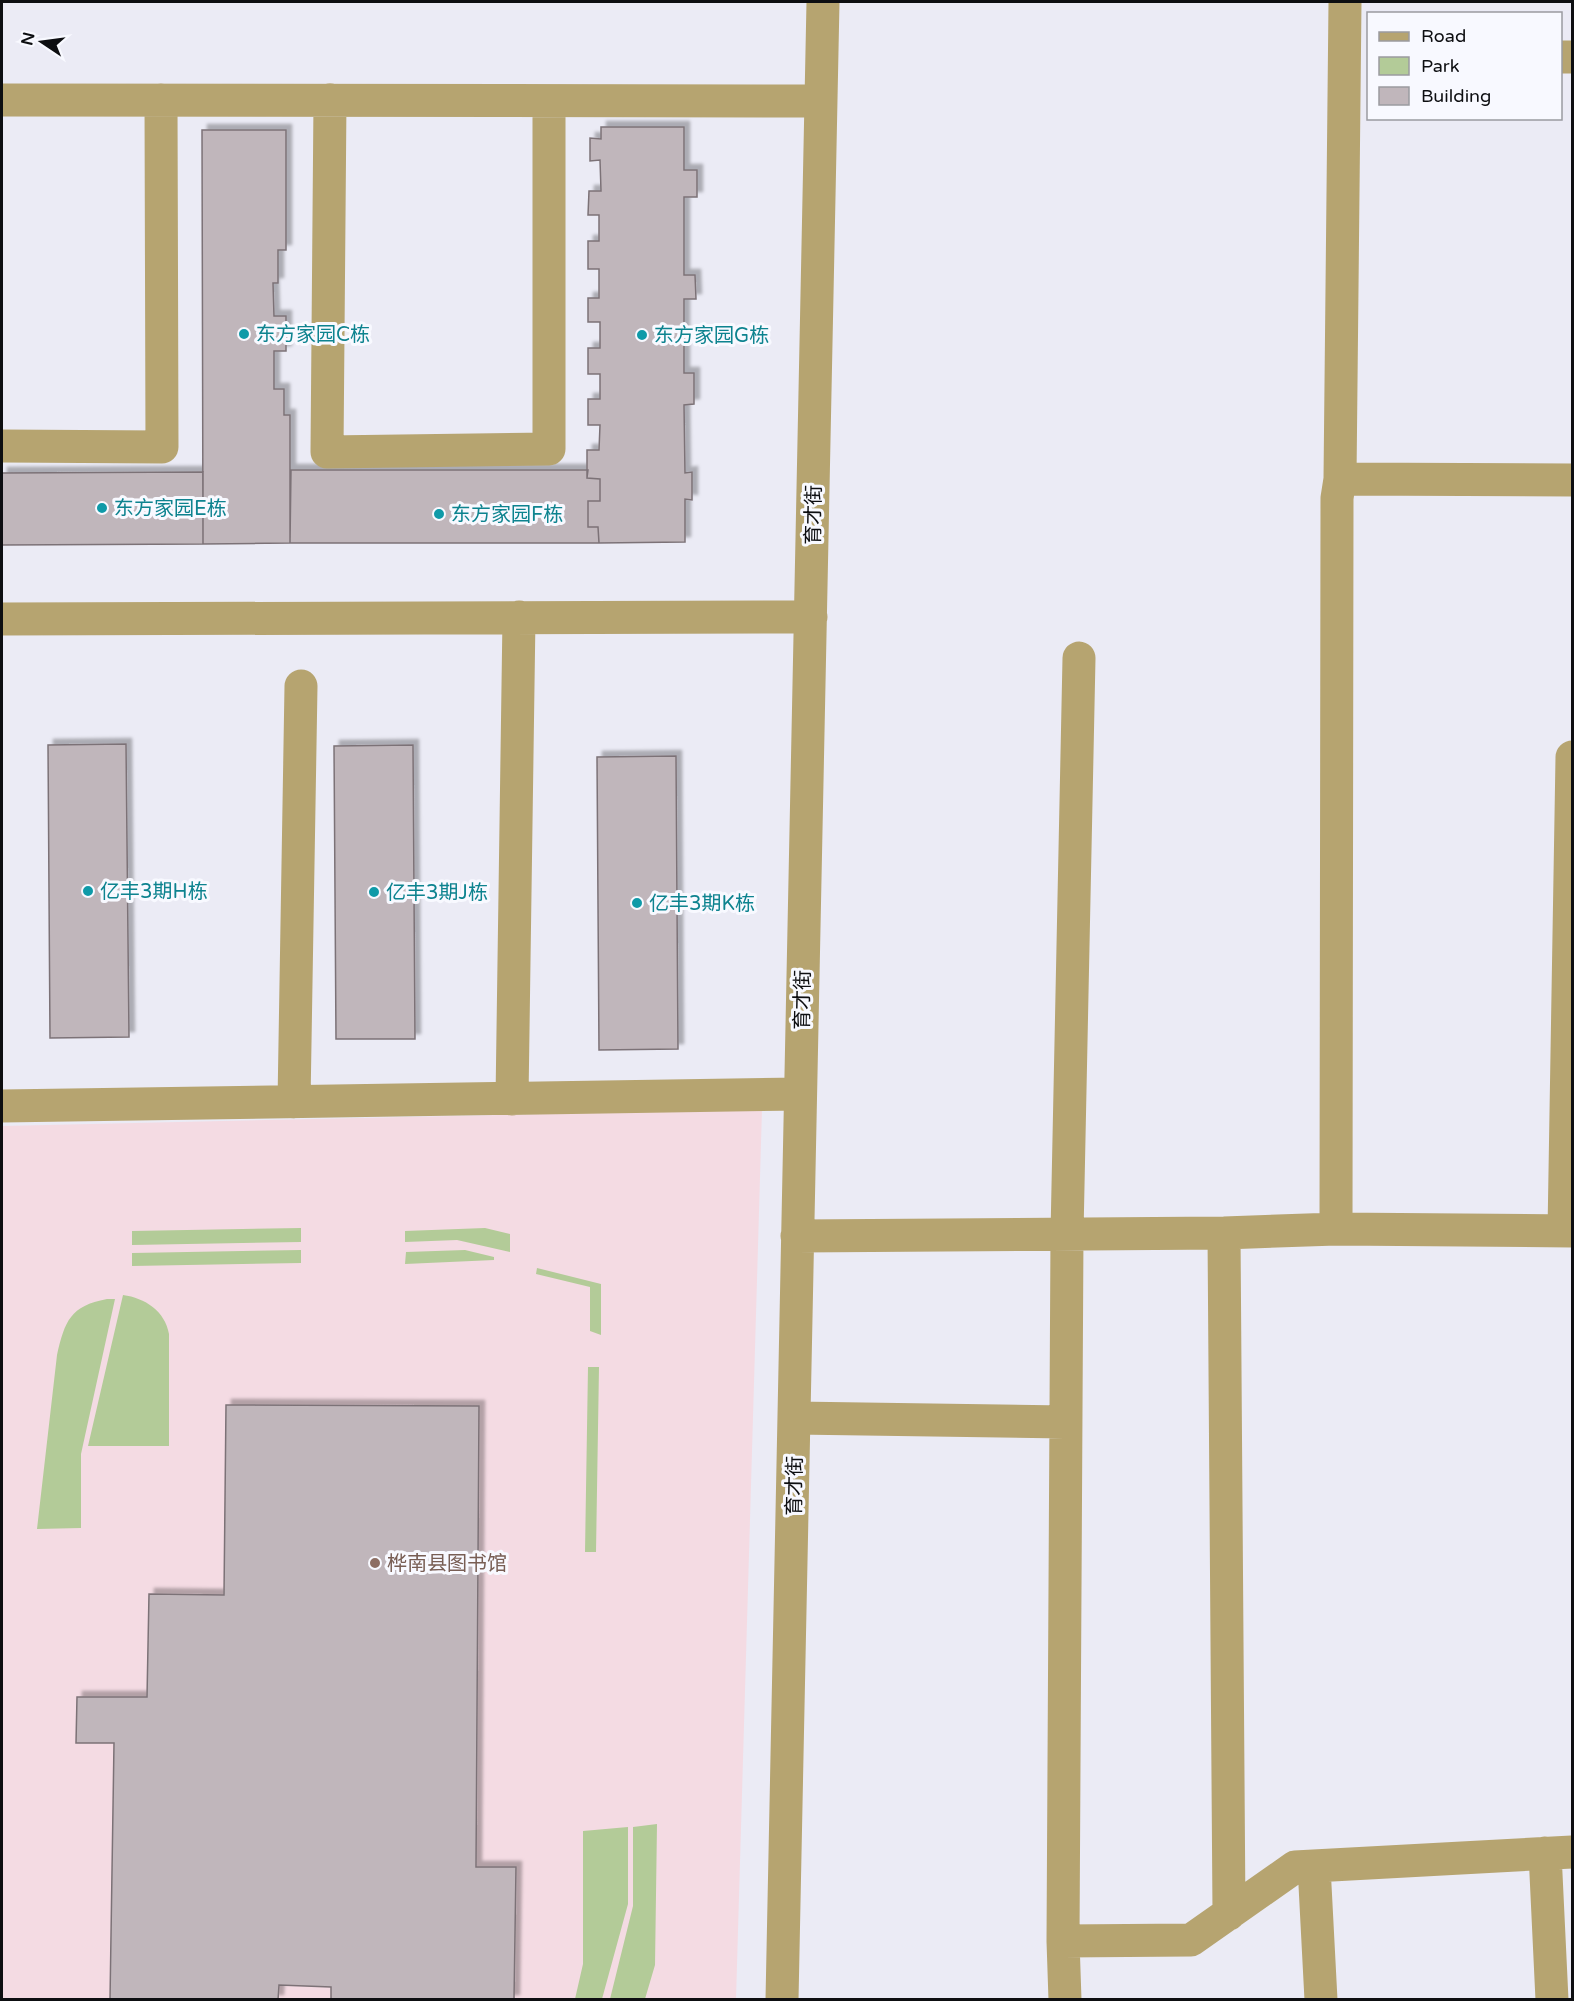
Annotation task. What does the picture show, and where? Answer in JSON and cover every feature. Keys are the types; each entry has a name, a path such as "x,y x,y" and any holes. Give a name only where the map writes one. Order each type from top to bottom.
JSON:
{"street":[{"name":"育才街","path":"782,2000 822,2"},
{"path":"1336,1229 1337,498 1340,479 1357,56 1345,2"},
{"path":"2,100 820,101"},
{"path":"2,446 162,447 161,100"},
{"path":"330,100 327,452 549,449 549,101"},
{"path":"1340,479 1572,480"},
{"path":"512,1099 519,617"},
{"path":"2,619 811,617"},
{"path":"1065,2000 1063,1941 1065,1422 1079,658"},
{"path":"294,1102 301,686"},
{"path":"797,1236 1224,1233 1336,1229 1568,1231 1572,757"},
{"path":"2,1106 800,1094"},
{"path":"1224,1233 1229,1914"},
{"path":"795,1418 1065,1422"},
{"path":"1063,1941 1191,1940 1295,1867 1559,1853 1552,2000"},
{"path":"1314,1866 1321,2000"}],"shaded area":[{"name":"桦南县图书馆","path":"762,1109 736,1999 2,1999 2,1126"}],"green space":[{"path":"301,1228 301,1242 132,1245 132,1231"},
{"path":"485,1228 510,1234 510,1252 457,1240 405,1242 405,1231"},
{"path":"301,1250 301,1263 132,1266 132,1253"},
{"path":"465,1250 494,1257 494,1260 405,1264 406,1252"},
{"path":"537,1268 601,1284 601,1335 590,1331 590,1287 536,1274"},
{"path":"123,1295 139,1299 153,1307 167,1326 169,1334 169,1446 88,1446"},
{"path":"107,1299 115,1299 81,1454 81,1528 37,1529 57,1355 63,1333 71,1317 77,1311"},
{"path":"588,1367 599,1367 596,1552 585,1552"},
{"path":"657,1824 655,1965 645,1999 610,1999 633,1906 633,1827"},
{"path":"628,1827 628,1904 602,1999 575,1999 583,1964 583,1831"}],"building":[{"name":"东方家园G栋","path":"601,127 684,127 684,170 697,170 697,197 684,197 684,275 695,275 696,299 684,299 684,373 694,373 694,404 684,405 685,473 692,472 692,500 685,499 685,542 599,543 598,527 588,527 588,501 600,501 600,479 587,478 587,450 599,450 600,425 588,425 588,399 600,399 600,374 588,374 588,348 600,348 600,322 588,322 588,298 599,298 599,269 588,269 588,241 599,241 599,215 588,215 589,191 601,191 600,160 590,161 590,138 601,139"},
{"name":"东方家园C栋","path":"202,130 286,130 286,250 278,250 278,283 273,283 274,316 286,316 286,351 274,351 274,389 284,389 284,415 290,415 290,543 203,544"},
{"name":"东方家园F栋","path":"291,470 588,470 587,478 600,479 600,501 588,501 588,527 598,527 599,543 290,543"},
{"name":"东方家园E栋","path":"203,472 203,544 2,545 2,473"},
{"name":"亿丰3期H栋","path":"126,744 129,1037 50,1038 48,745"},
{"name":"亿丰3期J栋","path":"413,745 415,1039 336,1039 334,746"},
{"name":"亿丰3期K栋","path":"676,756 678,1049 599,1050 597,757"},
{"path":"226,1405 479,1406 476,1867 516,1867 514,2000 331,2000 331,1987 279,1985 278,2000 110,2000 114,1743 76,1743 77,1697 147,1697 149,1594 224,1595"}],"place":[{"name":"东方家园C栋","path":"244,334"},
{"name":"东方家园G栋","path":"642,335"},
{"name":"东方家园E栋","path":"102,508"},
{"name":"东方家园F栋","path":"439,514"},
{"name":"亿丰3期H栋","path":"88,891"},
{"name":"亿丰3期J栋","path":"374,892"},
{"name":"亿丰3期K栋","path":"637,903"},
{"name":"桦南县图书馆","path":"375,1563"}]}
